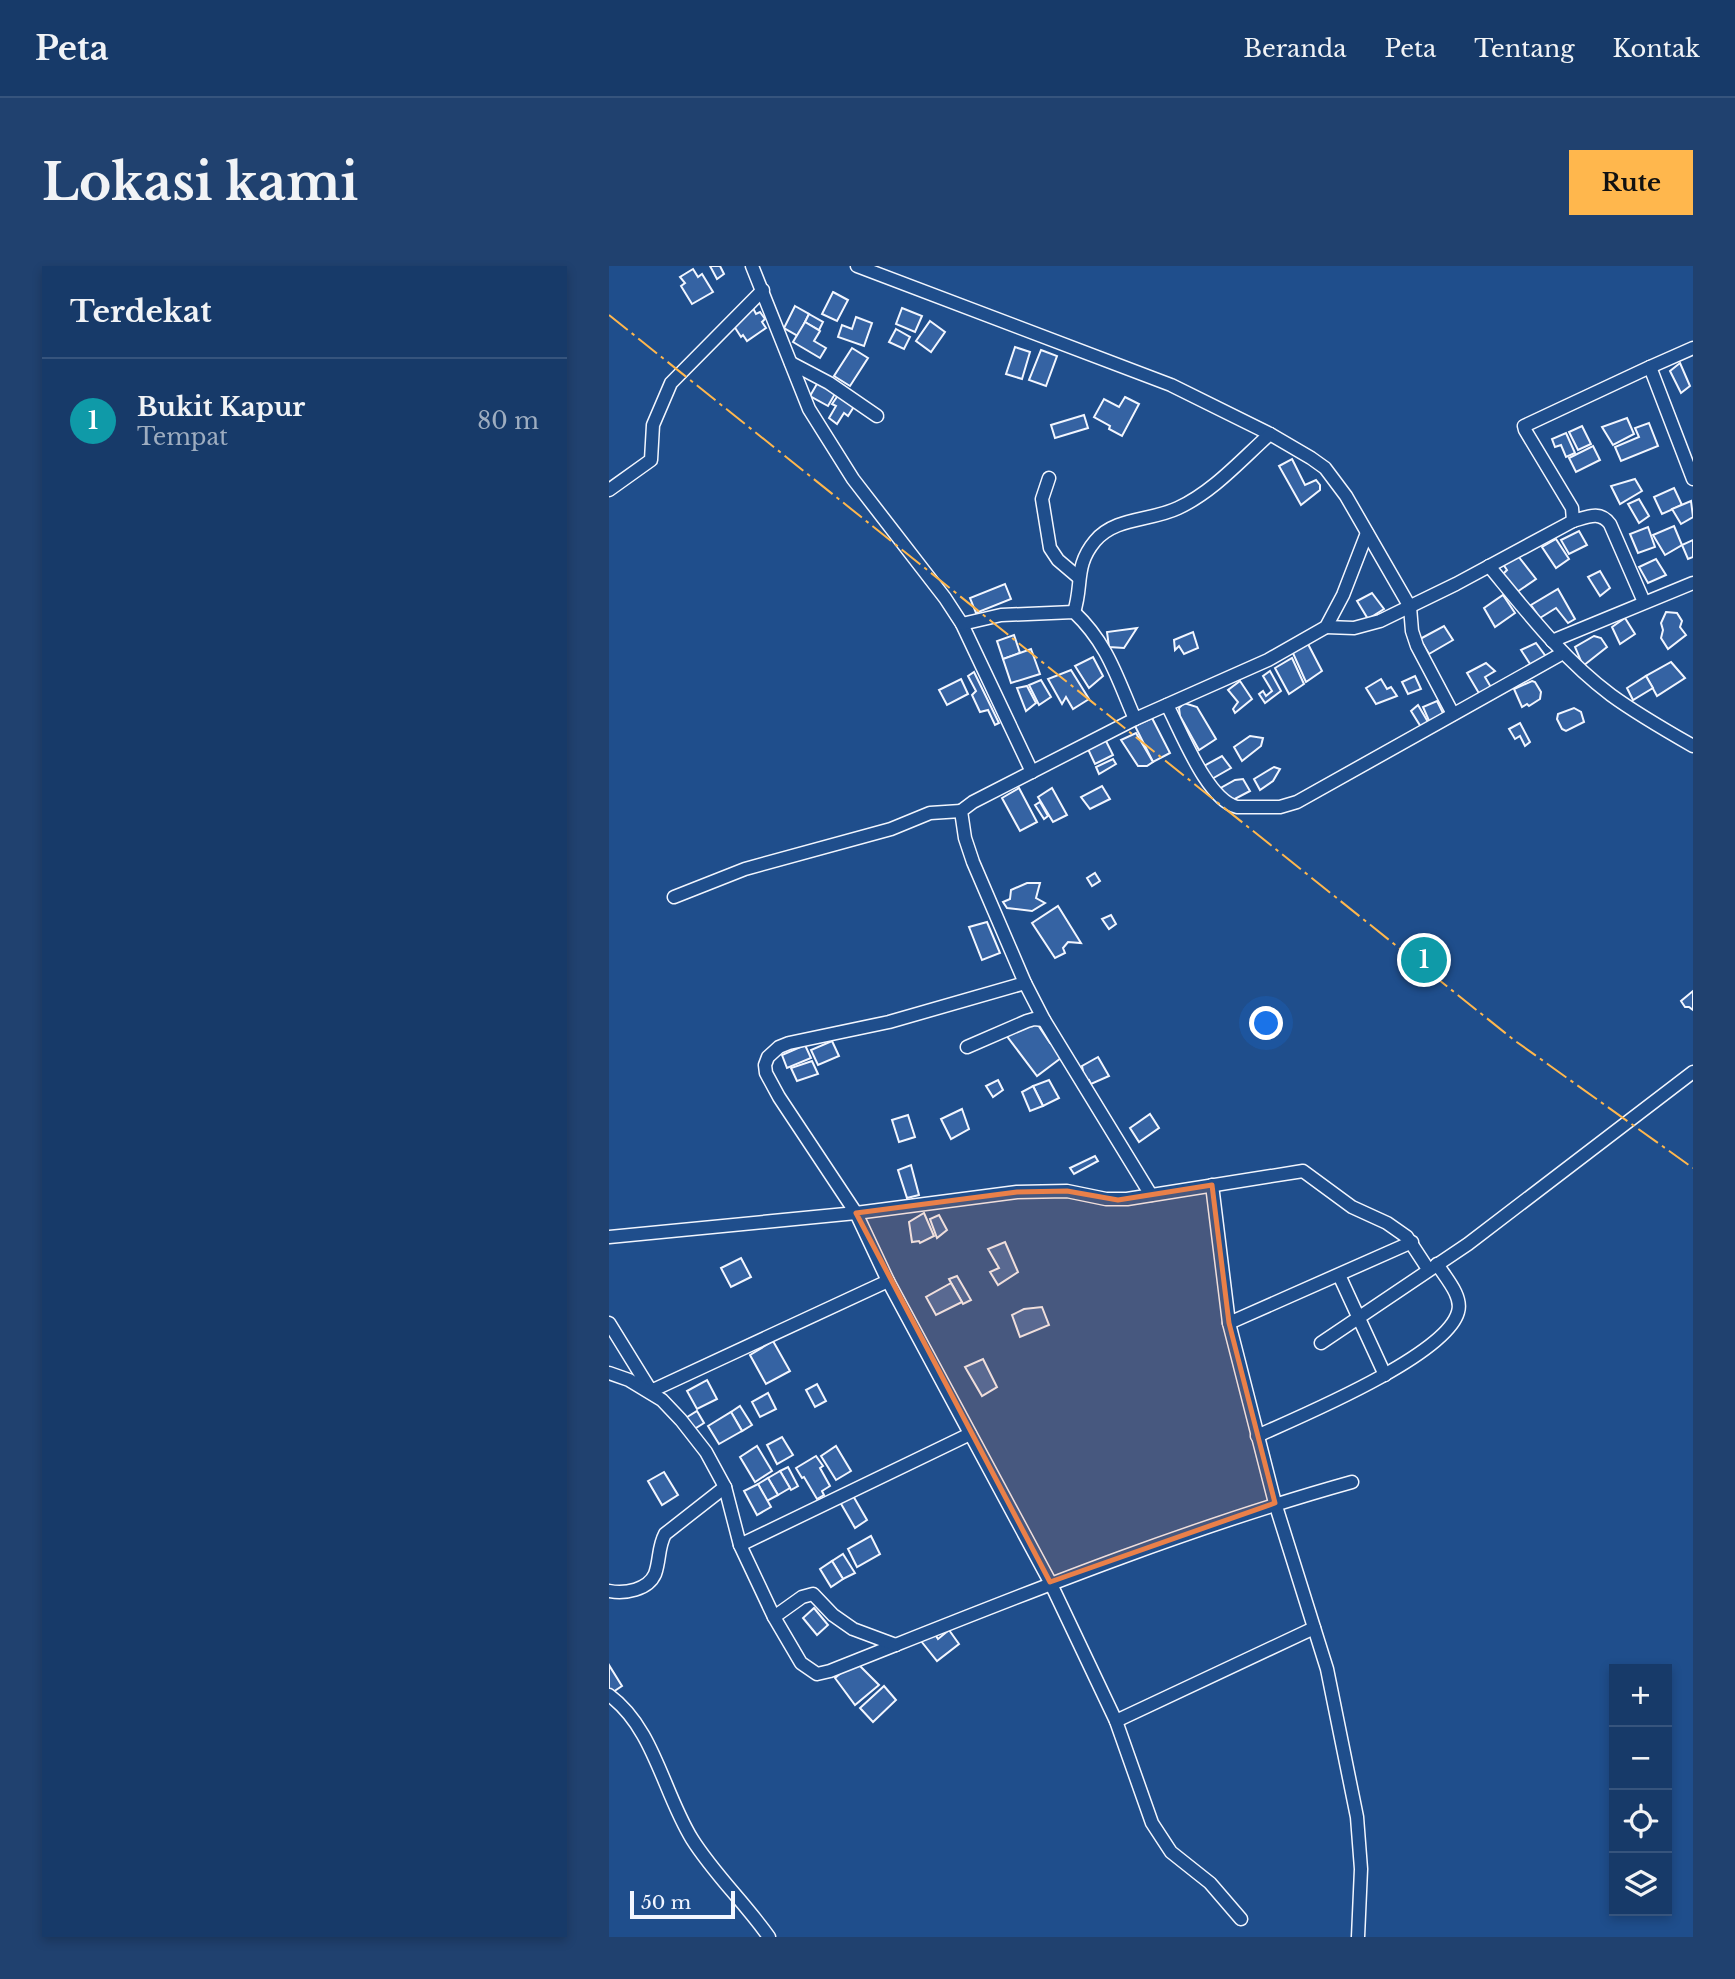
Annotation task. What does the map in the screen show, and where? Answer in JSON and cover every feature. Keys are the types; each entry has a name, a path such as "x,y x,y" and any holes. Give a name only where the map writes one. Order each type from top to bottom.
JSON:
{"street":[{"path":"752,266 810,409 853,479 962,624 1033,772"},
{"path":"857,266 1171,385 1270,434 1325,468 1346,496 1410,607 1412,631 1417,646 1453,714"},
{"path":"609,490 651,460 653,425 671,383 763,290"},
{"path":"1573,521 1572,508 1524,426 1693,348"},
{"path":"790,363 829,383 877,416"},
{"path":"1650,367 1693,479"},
{"path":"1074,612 1079,595 1078,577 1087,552 1102,534 1119,525 1179,508 1215,484 1270,434"},
{"path":"1049,478 1042,499 1050,548 1058,560 1078,577"},
{"path":"1326,627 1366,626 1410,607 1573,521 1595,515 1608,520 1644,602"},
{"path":"674,897 745,869 891,829 930,813 961,811 1136,719 1268,660 1326,627 1343,595 1367,533"},
{"path":"1489,566 1563,653 1611,695 1693,746"},
{"path":"1552,641 1693,583"},
{"path":"962,624 1002,615 1074,612 1089,626 1107,651 1136,719"},
{"path":"1167,705 1214,792 1230,806 1280,807 1297,802 1563,653"},
{"path":"961,811 965,838 973,862 1024,983 1151,1195"},
{"path":"1024,983 889,1022 789,1042 768,1057 766,1073 856,1213 888,1281 1050,1582 1116,1721 1138,1785 1161,1839 1181,1862 1210,1883 1241,1919"},
{"path":"967,1047 1034,1018 1044,1020"},
{"path":"1321,1343 1468,1244 1693,1072"},
{"path":"609,1237 856,1213 1045,1190 1118,1200 1303,1171 1352,1207 1387,1223 1412,1242 1459,1303 1455,1319 1435,1341 1385,1375 1342,1398 1258,1436"},
{"path":"1212,1185 1229,1323 1275,1503 1333,1695 1357,1817 1361,1869 1358,1937"},
{"path":"1229,1323 1412,1242"},
{"path":"1339,1275 1385,1375"},
{"path":"651,1391 888,1281"},
{"path":"609,1323 651,1391 681,1420 717,1468 725,1487 740,1545 774,1617 795,1655 815,1674 824,1674 1050,1582 1275,1503 1352,1482"},
{"path":"609,1373 651,1391"},
{"path":"740,1545 970,1434"},
{"path":"609,1591 636,1590 649,1582 655,1573 660,1545 665,1534 725,1487"},
{"path":"774,1617 801,1597 813,1594 833,1615 853,1629 896,1645"},
{"path":"1116,1721 1314,1628"},
{"path":"609,1695 629,1712 643,1732 672,1804 692,1840 769,1937"}],"highlighted area":[{"path":"1212,1185 1229,1323 1275,1503 1050,1582 856,1213 1017,1192 1067,1191 1118,1200"}],"building":[{"path":"710,266 720,266 724,274 717,279"},
{"path":"693,269 698,277 702,274 713,292 692,304 681,286 685,283 680,277"},
{"path":"833,292 848,300 837,321 822,314"},
{"path":"752,306 756,314 760,312 765,319 762,322 766,328 747,341 732,323"},
{"path":"795,306 809,314 798,336 784,328"},
{"path":"902,308 922,316 915,332 896,324"},
{"path":"809,314 823,322 819,330 805,322"},
{"path":"856,317 872,323 864,346 838,337 842,325 852,329"},
{"path":"930,321 945,332 931,352 916,341"},
{"path":"805,322 820,331 814,341 826,348 820,358 793,342"},
{"path":"896,329 910,337 904,349 889,342"},
{"path":"1015,347 1030,352 1022,379 1006,374"},
{"path":"852,348 868,358 850,386 834,376"},
{"path":"1041,350 1057,356 1046,386 1029,380"},
{"path":"1680,363 1690,386 1681,393 1670,371"},
{"path":"818,382 836,392 828,406 810,396"},
{"path":"839,394 855,405 848,416 844,413 837,424 829,418 836,406 832,404"},
{"path":"1125,397 1139,404 1122,436 1094,417 1104,399 1119,407"},
{"path":"1084,415 1088,428 1055,438 1051,425"},
{"path":"1627,418 1634,434 1613,445 1602,427"},
{"path":"1649,423 1658,446 1621,461 1615,447 1639,437 1635,428"},
{"path":"1582,426 1591,444 1578,450 1569,432"},
{"path":"1566,433 1575,453 1566,457 1561,445 1555,447 1552,439"},
{"path":"1593,446 1600,460 1576,472 1569,458"},
{"path":"1292,459 1305,485 1316,480 1320,485 1320,490 1301,505 1279,466"},
{"path":"1635,479 1642,491 1620,504 1611,486"},
{"path":"1674,488 1682,505 1662,514 1654,497"},
{"path":"1639,499 1649,516 1639,523 1628,504"},
{"path":"1691,501 1693,517 1681,524 1672,509"},
{"path":"1674,526 1682,545 1665,555 1653,535"},
{"path":"1648,527 1655,547 1638,553 1630,534"},
{"path":"1579,531 1587,545 1569,554 1561,540"},
{"path":"1556,539 1569,559 1556,568 1542,547"},
{"path":"1693,540 1693,557 1688,559 1682,545"},
{"path":"1518,556 1536,579 1517,592 1502,575 1507,570 1503,564"},
{"path":"1656,559 1666,575 1648,583 1639,567"},
{"path":"1600,571 1610,588 1600,596 1588,577"},
{"path":"1005,584 1011,599 976,613 970,598"},
{"path":"1558,589 1575,619 1568,623 1556,608 1540,618 1531,605"},
{"path":"1372,593 1384,609 1368,619 1357,601"},
{"path":"1503,595 1515,613 1495,627 1484,608"},
{"path":"1666,612 1677,613 1682,621 1680,627 1686,635 1668,649 1661,638 1661,623"},
{"path":"1625,618 1635,634 1620,644 1612,627"},
{"path":"1444,626 1453,640 1429,654 1420,639"},
{"path":"1137,628 1124,648 1109,647 1107,632"},
{"path":"1193,632 1198,648 1184,654 1179,646 1175,650 1174,640"},
{"path":"1014,635 1020,653 1003,659 997,641"},
{"path":"1594,636 1601,638 1607,647 1583,666 1575,647"},
{"path":"1536,643 1547,658 1532,667 1521,650"},
{"path":"1308,644 1322,671 1306,682 1292,651"},
{"path":"1031,649 1040,674 1011,683 1003,659"},
{"path":"1093,657 1103,676 1089,688 1075,666"},
{"path":"1292,658 1304,684 1289,694 1275,668"},
{"path":"1671,662 1685,678 1657,696 1646,676"},
{"path":"1486,663 1495,671 1485,677 1492,689 1480,695 1467,673"},
{"path":"1071,670 1089,699 1073,709 1066,697 1062,704 1048,679"},
{"path":"1270,671 1281,691 1265,703 1259,694 1263,691 1266,696 1272,691 1263,676"},
{"path":"974,672 999,723 995,725 988,710 980,712 972,695 976,691 968,676"},
{"path":"1415,676 1421,689 1408,694 1402,682"},
{"path":"1646,676 1653,688 1633,700 1627,688"},
{"path":"961,679 968,694 947,705 939,690"},
{"path":"1381,679 1387,689 1391,687 1397,696 1376,704 1366,688"},
{"path":"1041,680 1051,697 1039,705 1029,685"},
{"path":"1240,681 1252,699 1235,713 1233,709 1238,702 1228,690"},
{"path":"1532,681 1541,692 1540,699 1522,707 1514,689"},
{"path":"1027,686 1036,703 1026,711 1017,688"},
{"path":"1437,701 1444,715 1430,723 1423,707"},
{"path":"1184,703 1197,707 1216,739 1199,750 1180,716 1179,708"},
{"path":"1418,705 1428,722 1421,727 1411,711"},
{"path":"1574,708 1581,712 1584,722 1566,731 1557,719 1558,714"},
{"path":"1152,718 1170,753 1153,762 1135,726"},
{"path":"1520,723 1530,742 1525,746 1520,736 1515,739 1509,729"},
{"path":"1136,733 1153,762 1147,766 1138,766 1121,740"},
{"path":"1250,736 1263,738 1261,746 1242,761 1234,747"},
{"path":"1105,739 1113,755 1095,764 1087,747"},
{"path":"1222,756 1231,768 1210,780 1202,767"},
{"path":"1113,759 1116,764 1099,774 1096,767"},
{"path":"1274,767 1280,769 1273,781 1260,790 1254,779"},
{"path":"1243,779 1250,791 1229,802 1217,790 1235,780"},
{"path":"1102,786 1110,799 1090,809 1081,797"},
{"path":"1019,788 1037,822 1020,831 1002,798"},
{"path":"1052,788 1067,815 1053,822 1038,797"},
{"path":"1040,802 1048,816 1044,819 1035,805"},
{"path":"1095,873 1100,881 1092,886 1087,878"},
{"path":"1027,883 1040,883 1036,898 1045,903 1032,911 1007,908 1003,902 1010,899 1011,890"},
{"path":"1058,906 1081,943 1068,942 1063,948 1065,953 1055,958 1032,923"},
{"path":"1111,915 1116,924 1109,929 1102,919"},
{"path":"987,922 1000,953 982,960 969,927"},
{"path":"1693,991 1693,1010 1685,1007 1681,1001"},
{"path":"1027,1021 1032,1026 1036,1022 1050,1043 1056,1046 1061,1058 1037,1076 1006,1035"},
{"path":"832,1041 839,1056 818,1065 811,1050"},
{"path":"805,1045 811,1058 787,1068 782,1055"},
{"path":"1098,1057 1109,1076 1091,1084 1080,1073 1083,1071 1082,1066"},
{"path":"812,1061 818,1074 797,1081 791,1068"},
{"path":"998,1080 1003,1090 993,1097 986,1086"},
{"path":"1049,1080 1059,1098 1043,1106 1033,1086"},
{"path":"1033,1086 1043,1106 1030,1111 1022,1092"},
{"path":"962,1109 969,1129 951,1139 941,1119"},
{"path":"1150,1114 1159,1128 1139,1142 1130,1128"},
{"path":"908,1115 915,1137 899,1142 892,1120"},
{"path":"1095,1156 1098,1161 1074,1174 1070,1168"},
{"path":"911,1165 919,1195 907,1198 898,1170"},
{"path":"924,1213 934,1236 920,1243 912,1242 909,1222"},
{"path":"939,1215 947,1230 937,1238 930,1219"},
{"path":"1005,1242 1018,1272 998,1285 990,1272 999,1268 988,1249"},
{"path":"741,1258 751,1277 731,1287 721,1268"},
{"path":"957,1276 971,1300 963,1304 949,1279"},
{"path":"951,1283 962,1302 936,1315 926,1297"},
{"path":"1042,1307 1049,1325 1020,1337 1012,1315 1024,1309"},
{"path":"773,1341 790,1371 766,1384 750,1355"},
{"path":"983,1359 997,1387 982,1396 965,1367"},
{"path":"707,1380 717,1399 697,1409 687,1391"},
{"path":"817,1384 826,1401 815,1407 806,1390"},
{"path":"768,1393 776,1409 760,1417 752,1402"},
{"path":"740,1406 752,1425 742,1431 731,1412"},
{"path":"697,1411 704,1423 691,1431 684,1419"},
{"path":"731,1412 742,1431 719,1444 708,1426"},
{"path":"782,1437 793,1455 777,1464 767,1445"},
{"path":"757,1446 772,1471 755,1482 740,1457"},
{"path":"836,1446 851,1471 836,1480 821,1456"},
{"path":"816,1456 823,1466 820,1468 830,1486 822,1491 824,1495 817,1499 796,1468"},
{"path":"788,1467 798,1486 791,1490 780,1471"},
{"path":"780,1471 790,1488 778,1495 768,1478"},
{"path":"664,1472 678,1495 662,1505 648,1481"},
{"path":"768,1478 778,1495 767,1501 758,1484"},
{"path":"758,1484 771,1507 757,1515 744,1491"},
{"path":"852,1494 867,1520 855,1528 840,1502"},
{"path":"871,1536 880,1554 857,1567 848,1549"},
{"path":"843,1554 855,1573 843,1579 832,1561"},
{"path":"832,1561 843,1579 831,1587 820,1569"},
{"path":"814,1608 828,1625 817,1635 803,1618"},
{"path":"949,1630 959,1644 937,1661 921,1641 933,1631 938,1639"},
{"path":"855,1661 879,1685 855,1705 835,1678"},
{"path":"609,1665 622,1686 610,1694 609,1691"},
{"path":"884,1686 896,1700 873,1722 860,1708"}],"power":[{"path":"609,315 1514,1040 1693,1168"}],"place":[{"name":"Bukit Kapur","path":"1424,960"}]}
